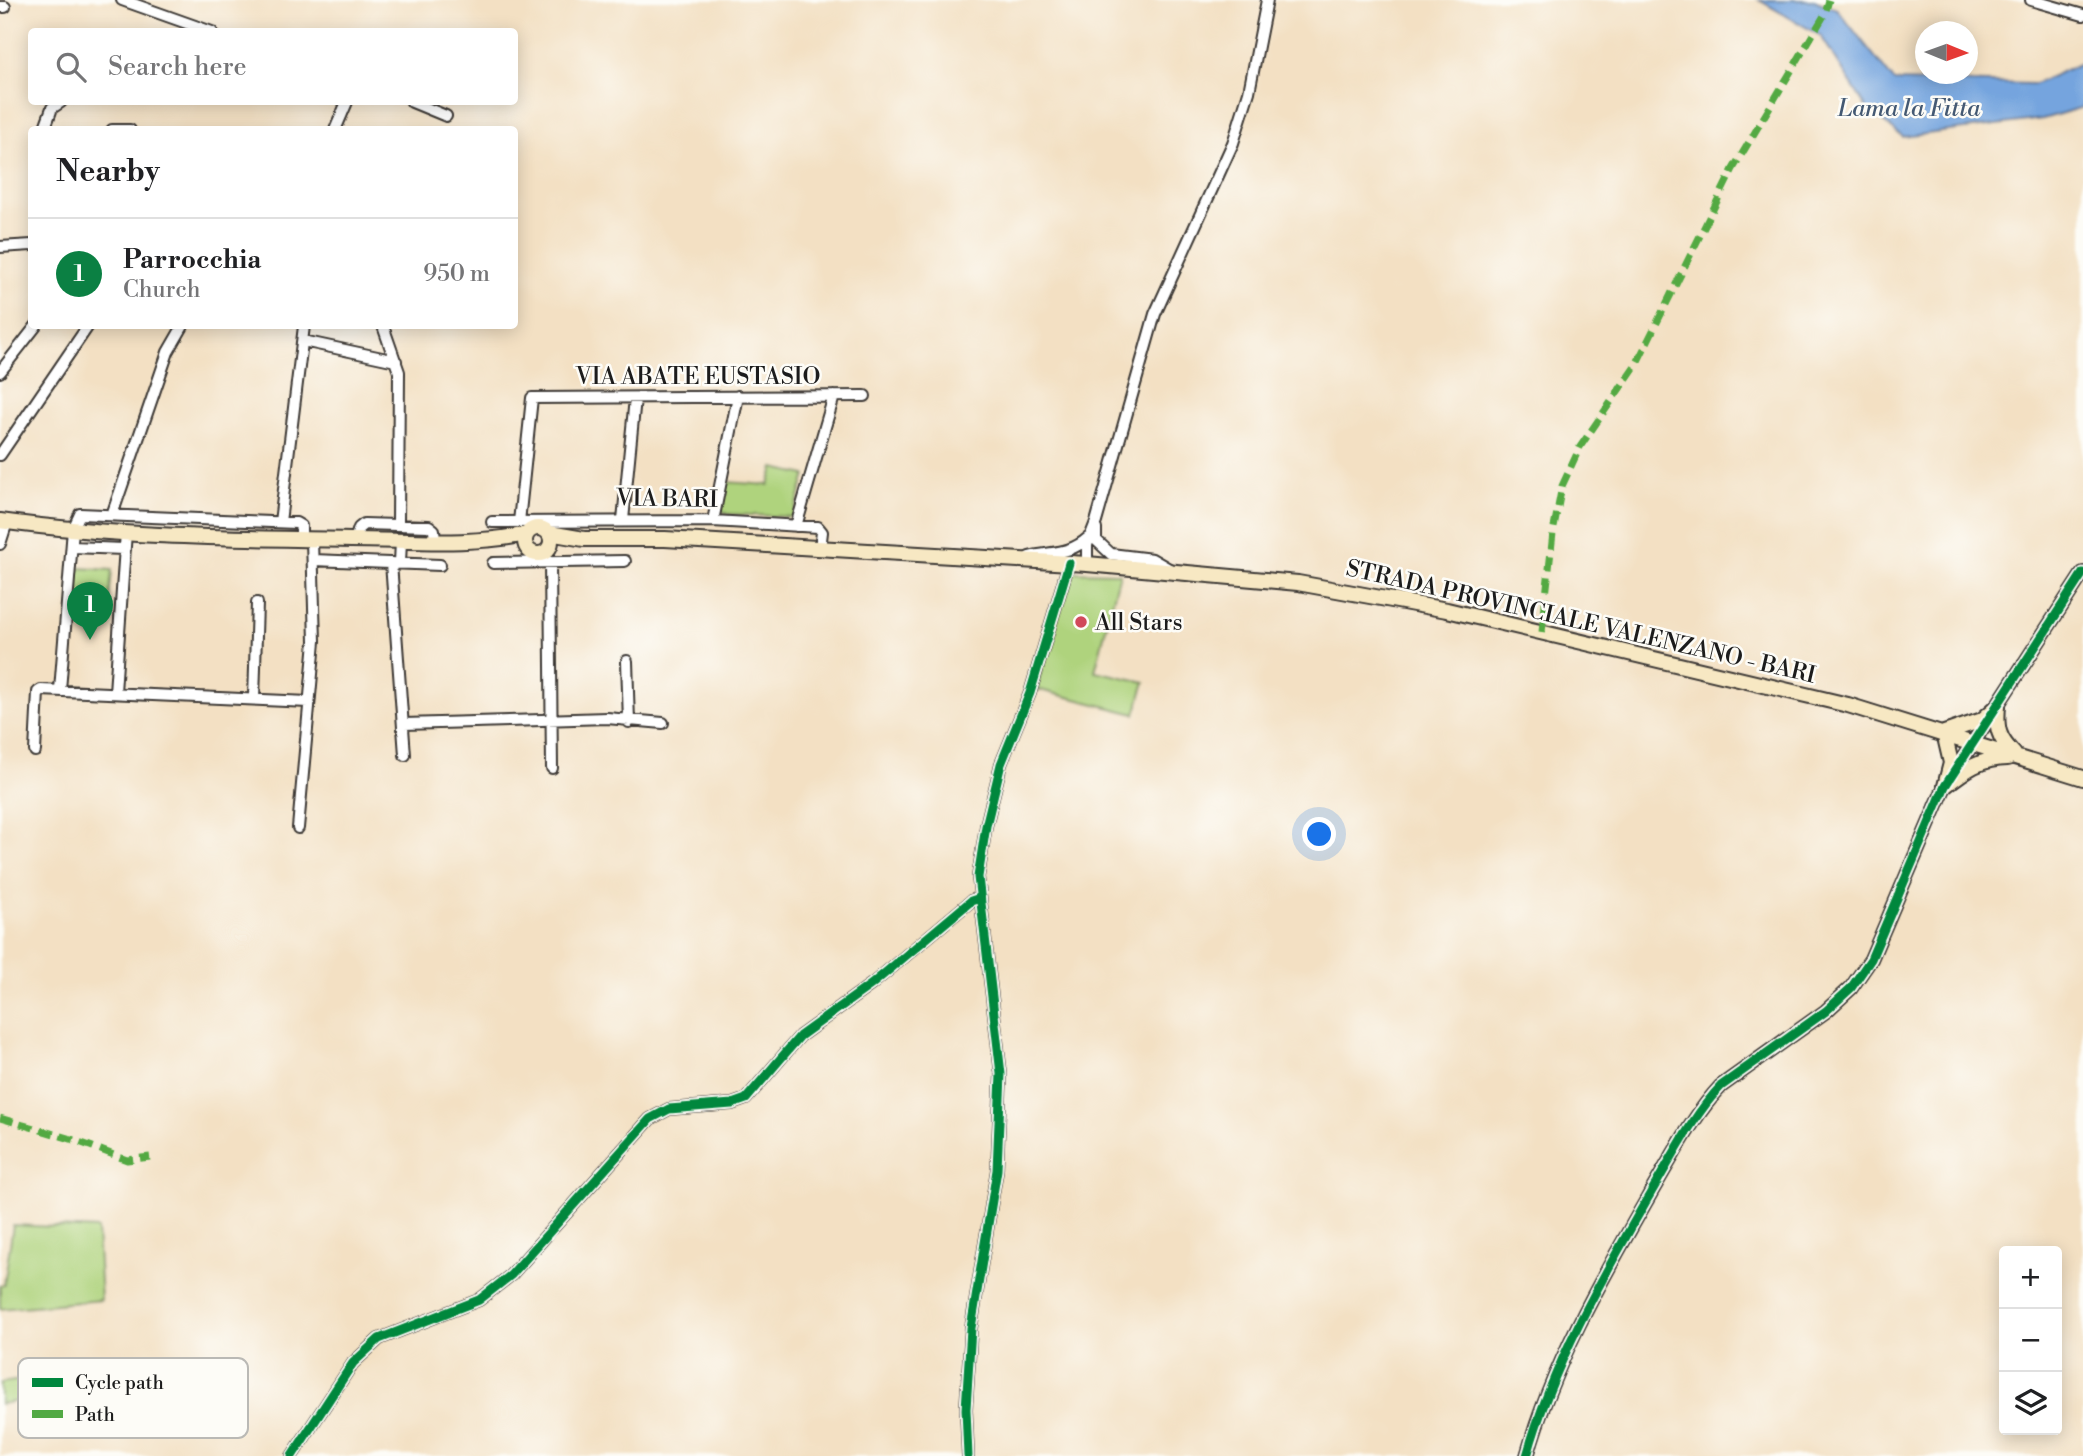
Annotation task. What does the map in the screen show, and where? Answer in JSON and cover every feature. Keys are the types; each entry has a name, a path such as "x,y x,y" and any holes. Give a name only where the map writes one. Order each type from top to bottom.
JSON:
{"main road":[{"name":"VIA BARI","path":"4,522 125,532 307,539 665,539 915,554"},
{"name":"STRADA PROVINCIALE VALENZANO - BARI","path":"915,554 1171,570 1298,583 1434,607 1837,702 2083,778"},
{"path":"1944,786 1951,763 1944,733 1982,720 1998,706"},
{"path":"1998,706 1996,727 2001,741 2020,759"},
{"path":"1944,786 1972,765 1993,758 2020,759"}],"street":[{"path":"122,0 201,28"},
{"path":"1087,564 1086,550 1093,538 1155,314 1233,143 1249,92 1267,0"},
{"path":"2031,0 2083,15"},
{"path":"45,126 52,108 56,105"},
{"path":"337,126 346,105"},
{"path":"419,105 446,116"},
{"path":"0,247 28,246"},
{"path":"0,372 34,329"},
{"path":"0,455 86,329"},
{"path":"111,515 168,352 181,329"},
{"path":"280,522 304,329"},
{"path":"384,329 400,379 398,525"},
{"path":"303,341 396,361"},
{"path":"713,521 738,396"},
{"path":"796,526 834,396"},
{"name":"VIA ABATE EUSTASIO","path":"537,541 532,398 865,396"},
{"path":"623,520 635,398"},
{"path":"60,690 73,529 80,514 299,524 313,560 315,641 298,828"},
{"name":"VIA BARI","path":"493,563 537,541 623,520 713,521 820,528 820,548"},
{"name":"VIA BARI","path":"0,544 4,522"},
{"name":"VIA BARI","path":"492,522 537,541 625,562"},
{"path":"364,562 359,527 364,524 431,527 435,541"},
{"path":"768,546 769,524"},
{"path":"115,692 125,532"},
{"path":"1015,561 1039,554 1064,553 1093,538"},
{"path":"1093,538 1111,554 1153,559 1171,570"},
{"path":"401,541 396,563 405,755"},
{"path":"537,541 552,719 552,768"},
{"path":"72,547 124,549"},
{"path":"313,560 440,565"},
{"path":"968,1456 966,1409 971,1328 997,1170 1001,1074 978,877 993,795 1030,693 1069,563"},
{"path":"1527,1456 1549,1392 1584,1317 1619,1248 1706,1101 1721,1086 1826,1011 1851,988 1871,959 1944,786 1975,743 2083,573"},
{"path":"254,699 257,603"},
{"path":"627,661 629,722"},
{"path":"35,751 38,692 41,690 309,702"},
{"path":"404,724 607,718 663,723"},
{"path":"292,1456 353,1363 379,1339 479,1300 511,1275 650,1119 669,1109 732,1104 746,1099 800,1036 818,1020 872,984 971,901 980,898"}],"green space":[{"path":"774,468 806,475 793,517 727,514 721,511 726,482 769,485"},
{"path":"79,568 112,570 107,622 75,619"},
{"name":"All Stars","path":"1069,572 1120,573 1095,671 1145,682 1135,714 1036,689"},
{"path":"13,1225 97,1229 101,1300 0,1309 0,1286 4,1285"},
{"path":"18,1380 18,1401 0,1404 0,1383"}],"water":[{"name":"Lama la Fitta","path":"1759,0 1814,0 1837,9 1894,81 1915,81 1915,84 2035,84 2083,62 2083,107 2043,119 1903,137 1868,110 1821,36"}],"marked path":[{"path":"1542,632 1553,533 1562,486 1580,447 1636,365 1733,169 1825,14 1829,0"},
{"path":"0,1118 74,1140 127,1160 150,1157"}],"cycle path":[{"path":"968,1456 966,1409 971,1328 997,1170 1001,1074 978,877 986,826 1001,764 1030,693 1069,563"},
{"path":"1527,1456 1551,1386 1582,1319 1684,1136 1721,1086 1826,1011 1851,988 1871,959 1945,786 2083,573"},
{"path":"292,1456 353,1363 379,1339 479,1300 511,1275 650,1119 669,1109 732,1104 746,1099 800,1036 872,984 971,901 980,898"}],"place":[{"name":"All Stars","path":"1081,622"},
{"name":"Parrocchia","path":"90,640"}]}
